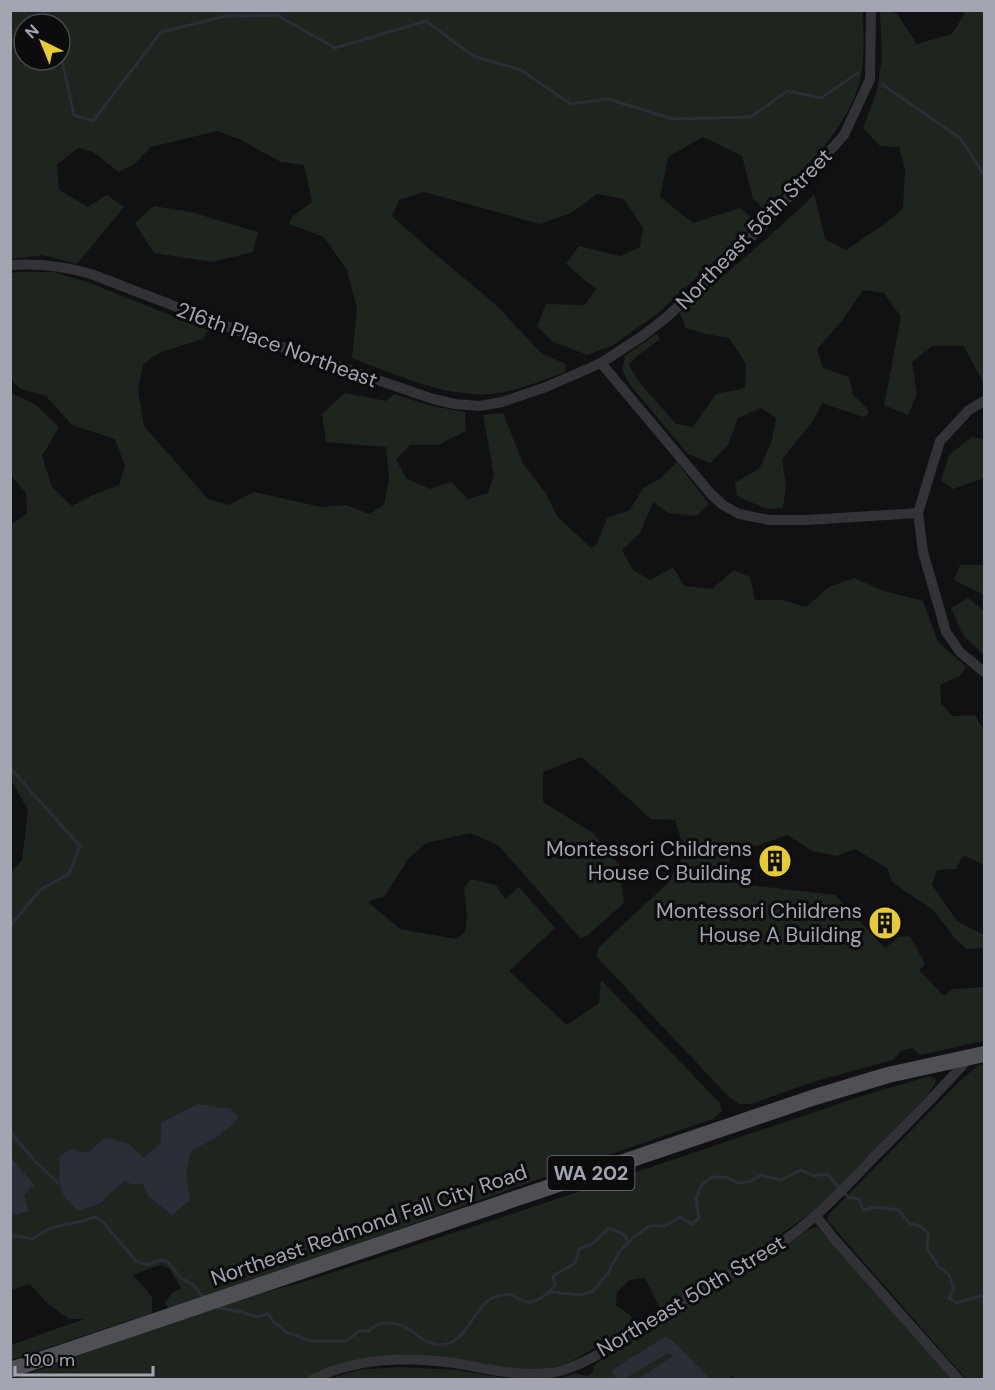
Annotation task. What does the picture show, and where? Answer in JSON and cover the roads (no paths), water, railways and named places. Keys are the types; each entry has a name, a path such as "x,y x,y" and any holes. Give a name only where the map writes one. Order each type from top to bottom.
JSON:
{"main road":[{"name":"Northeast Redmond Fall City Road","path":"10,1370 815,1097 888,1075 977,1056"}],"street":[{"name":"Northeast 56th Street","path":"546,387 601,363 667,317 761,228 844,135 870,79 871,10"},
{"name":"216th Place Northeast","path":"10,265 34,264 66,267 91,274 284,348 421,395 455,404 479,406 502,402 546,387"},
{"path":"601,363 711,494 723,505 739,514 769,520 807,520 918,513"},
{"path":"984,401 969,410 940,441 918,513 923,552 946,632 960,652 984,672"},
{"name":"Northeast 50th Street","path":"312,1380 322,1374 347,1366 386,1360 451,1363 531,1375 552,1373 573,1366 609,1347 790,1237 841,1192 977,1056"},
{"path":"816,1216 959,1380"}],"waterway":[{"path":"65,72 74,115 93,121 161,32 226,16 277,15 335,48 426,21 473,56 521,70 571,104 608,99 673,119 751,117 787,91 821,98 858,73"},
{"path":"882,84 961,139 984,175"},
{"path":"10,768 80,846 69,874 41,889 10,926"},
{"path":"10,1132 58,1183"},
{"path":"215,1307 257,1317 268,1314 286,1332 311,1341 346,1341 359,1331 369,1331 376,1325 389,1323 403,1326 433,1344 448,1344 456,1340 485,1303 494,1297 510,1294 530,1302 550,1292 579,1295 592,1292 608,1273 619,1252 635,1236 650,1226 665,1226 680,1217 692,1224 699,1218 696,1199 701,1186 712,1177 725,1177 738,1183 751,1181 761,1175 781,1180 801,1170 813,1176 827,1174 848,1197 859,1199 863,1210 877,1207 899,1210 909,1223 920,1226 928,1233 927,1248 938,1266 949,1275 954,1288 949,1298 957,1303 984,1295"},
{"path":"10,1235 34,1239 48,1229 94,1217 102,1221 136,1261 147,1265 161,1260 168,1262 181,1278 193,1285 205,1299"},
{"path":"550,1292 555,1284 553,1276 575,1263 579,1249 593,1243 609,1228 625,1235 628,1243"}],"place":[{"name":"Montessori Childrens House C Building","path":"775,861"},
{"name":"Montessori Childrens House A Building","path":"885,923"}]}
